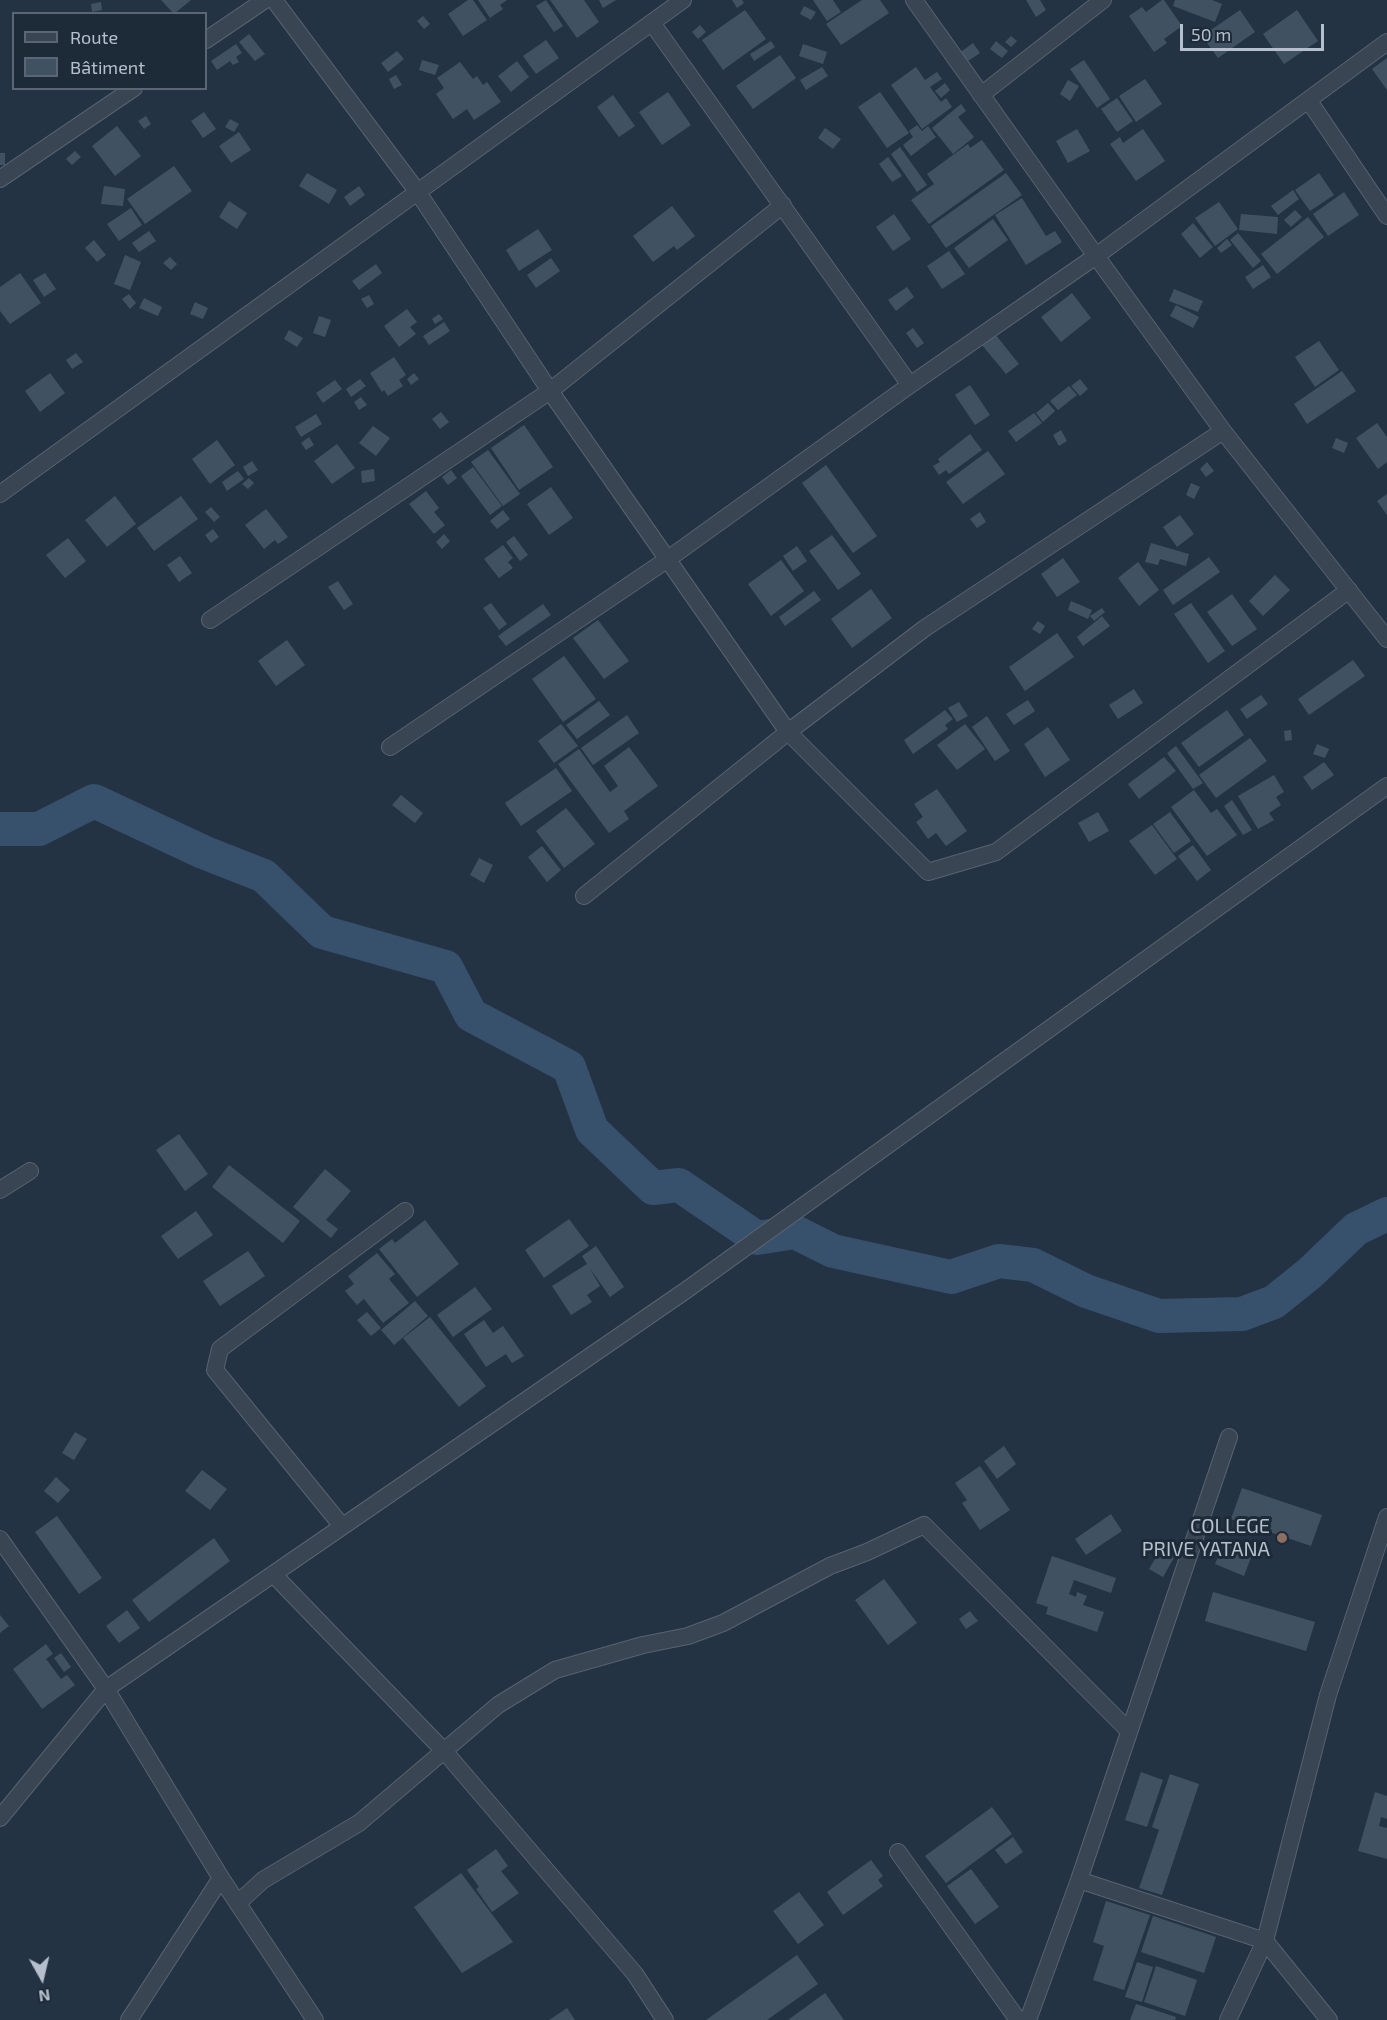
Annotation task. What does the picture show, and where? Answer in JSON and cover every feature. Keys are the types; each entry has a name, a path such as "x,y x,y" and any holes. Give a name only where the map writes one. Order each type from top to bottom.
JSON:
{"street":[{"path":"207,39 265,0"},
{"path":"274,0 417,191 550,391 788,732 928,872 996,852 1349,590"},
{"path":"0,494 683,0"},
{"path":"914,0 1223,431 1387,639"},
{"path":"981,95 1103,0"},
{"path":"652,23 910,385"},
{"path":"390,747 668,559 910,385 1096,256 1387,42"},
{"path":"0,179 131,90"},
{"path":"1309,101 1387,216"},
{"path":"210,620 550,391 783,205"},
{"path":"584,896 788,732 925,628 1223,431"},
{"path":"0,1818 106,1689 685,1291 1387,786"},
{"path":"0,1190 30,1171"},
{"path":"342,1527 215,1370 220,1349 405,1211"},
{"path":"1028,2020 1079,1880 1229,1437"},
{"path":"1228,2020 1265,1941 1328,1695 1387,1517"},
{"path":"238,1903 263,1880 359,1823 498,1705 555,1670 643,1645 688,1636 723,1623 830,1566 924,1525 1129,1731"},
{"path":"0,1539 106,1689 221,1878 311,2018"},
{"path":"273,1574 445,1752 635,1974 665,2020"},
{"path":"898,1852 1018,2020"},
{"path":"129,2020 221,1878"},
{"path":"1079,1880 1265,1941 1329,2020"}],"building":[{"path":"161,0 191,0 176,12 172,12"},
{"path":"468,0 473,0 487,20 463,36 448,14"},
{"path":"478,0 507,0 500,5 503,9 490,18"},
{"path":"546,0 563,26 554,32 536,6"},
{"path":"550,0 584,0 599,22 577,38"},
{"path":"599,0 616,0 603,8"},
{"path":"732,0 742,0 744,3 737,8"},
{"path":"813,0 833,0 841,12 827,21"},
{"path":"862,0 880,0 889,13 841,45 826,24"},
{"path":"1026,0 1040,0 1046,10 1036,17"},
{"path":"1162,0 1182,26 1164,39 1167,43 1154,52 1129,16 1142,7 1146,12"},
{"path":"1175,0 1212,0 1222,4 1215,22 1173,6"},
{"path":"101,2 102,10 92,12 91,4"},
{"path":"804,6 816,12 811,20 800,14"},
{"path":"745,10 766,39 723,70 702,40"},
{"path":"1240,10 1255,32 1218,58 1202,36"},
{"path":"1297,10 1318,41 1284,64 1263,34"},
{"path":"423,16 430,24 424,29 417,21"},
{"path":"700,25 706,32 698,39 692,32"},
{"path":"249,34 265,54 255,61 239,42"},
{"path":"1011,36 1017,41 1011,47 1005,42"},
{"path":"546,40 559,58 536,74 523,56"},
{"path":"771,41 775,47 754,61 750,54"},
{"path":"996,41 1008,51 1002,58 990,49"},
{"path":"973,43 980,53 965,63 958,54"},
{"path":"236,44 242,53 236,57 239,62 233,65 230,61 217,70 211,61"},
{"path":"803,44 827,52 823,64 799,56"},
{"path":"397,51 404,59 388,72 381,63"},
{"path":"780,55 796,78 753,109 736,86"},
{"path":"1387,58 1387,90 1372,69"},
{"path":"422,60 439,65 435,75 419,70"},
{"path":"1084,60 1110,99 1097,108 1070,69"},
{"path":"517,61 529,77 511,92 498,76"},
{"path":"460,62 473,79 477,76 483,85 487,82 501,102 474,120 467,109 453,119 436,94 444,88 437,78"},
{"path":"822,67 828,76 806,90 800,80"},
{"path":"916,67 925,80 937,72 942,79 930,87 941,102 946,98 952,107 922,129 891,85"},
{"path":"396,75 402,85 394,89 389,79"},
{"path":"1145,79 1162,104 1136,122 1119,96"},
{"path":"1068,80 1079,86 1070,101 1060,94"},
{"path":"945,83 950,90 941,98 935,91"},
{"path":"668,92 691,125 662,145 639,112"},
{"path":"880,92 909,133 887,148 858,107"},
{"path":"613,95 635,126 619,137 597,107"},
{"path":"1117,98 1133,121 1117,132 1101,109"},
{"path":"961,104 966,111 958,117 974,137 953,154 932,128"},
{"path":"204,112 216,129 203,138 191,121"},
{"path":"146,116 151,124 144,129 138,121"},
{"path":"230,119 239,124 234,132 225,127"},
{"path":"917,125 922,131 928,126 936,137 911,156 903,145 913,137 909,131"},
{"path":"117,126 141,156 115,176 92,146"},
{"path":"825,128 841,139 833,149 818,138"},
{"path":"1077,129 1090,151 1068,163 1056,141"},
{"path":"1143,129 1165,161 1136,181 1110,144 1120,137 1123,143"},
{"path":"239,132 251,150 231,163 219,146"},
{"path":"982,140 1004,170 929,224 911,200 934,184 927,174 968,144 970,148"},
{"path":"900,147 927,185 917,192 891,154"},
{"path":"75,151 81,157 72,165 66,159"},
{"path":"0,153 5,153 5,165 0,165"},
{"path":"888,157 902,176 892,182 879,164"},
{"path":"174,166 192,191 145,224 127,199"},
{"path":"307,173 337,190 329,204 299,186"},
{"path":"1006,173 1022,195 946,248 931,226"},
{"path":"1319,173 1334,195 1310,211 1295,190"},
{"path":"104,186 125,189 123,206 101,204"},
{"path":"359,186 365,195 350,206 344,197"},
{"path":"1293,190 1299,199 1278,215 1271,206"},
{"path":"1344,192 1359,215 1328,236 1313,214"},
{"path":"1022,198 1046,236 1055,231 1062,242 1026,265 995,215"},
{"path":"229,201 247,213 237,229 219,217"},
{"path":"1219,202 1238,229 1215,246 1195,218"},
{"path":"672,206 695,236 677,250 674,246 653,262 633,236"},
{"path":"131,208 142,225 119,241 107,224"},
{"path":"1295,210 1302,217 1291,227 1284,220"},
{"path":"894,214 911,239 893,251 876,227"},
{"path":"1241,214 1278,217 1277,234 1239,230"},
{"path":"1308,217 1324,237 1277,274 1261,254"},
{"path":"993,219 1008,240 969,268 954,248"},
{"path":"1193,223 1213,247 1200,258 1181,234"},
{"path":"538,229 552,250 519,271 506,250"},
{"path":"149,231 156,241 139,252 132,243"},
{"path":"1238,233 1261,261 1253,268 1230,240"},
{"path":"1227,239 1232,245 1221,253 1217,248"},
{"path":"94,240 106,255 97,262 85,248"},
{"path":"949,251 965,274 942,289 927,266"},
{"path":"125,255 141,262 130,290 114,284"},
{"path":"170,257 177,264 171,270 163,263"},
{"path":"551,258 560,271 536,288 527,275"},
{"path":"376,264 382,273 359,290 352,281"},
{"path":"1263,265 1271,277 1253,289 1245,277"},
{"path":"20,273 41,303 10,324 0,311 0,287"},
{"path":"45,273 56,289 44,297 33,280"},
{"path":"907,287 914,297 896,311 888,300"},
{"path":"1174,289 1203,301 1198,312 1169,301"},
{"path":"1072,293 1091,318 1061,342 1041,317"},
{"path":"129,294 136,303 130,309 122,299"},
{"path":"369,295 374,304 367,308 361,299"},
{"path":"144,298 162,307 158,316 139,308"},
{"path":"195,302 208,308 203,319 190,314"},
{"path":"1176,305 1199,317 1193,328 1170,316"},
{"path":"407,309 417,322 410,327 416,334 399,347 384,326"},
{"path":"439,314 443,319 435,324 432,319"},
{"path":"319,316 331,320 325,337 313,333"},
{"path":"444,322 450,331 429,345 423,336"},
{"path":"913,328 924,343 917,348 906,333"},
{"path":"289,330 303,338 297,347 284,339"},
{"path":"995,334 1019,364 1006,374 982,345"},
{"path":"1319,341 1339,370 1315,387 1295,357"},
{"path":"76,353 83,362 72,369 66,360"},
{"path":"394,357 406,375 399,380 403,386 388,396 384,390 382,392 370,373"},
{"path":"1342,371 1356,391 1307,424 1294,404"},
{"path":"50,373 65,393 40,412 25,391"},
{"path":"414,373 419,379 411,385 407,379"},
{"path":"360,379 366,386 351,397 346,389"},
{"path":"1080,379 1088,389 1080,396 1071,386"},
{"path":"335,380 342,389 323,403 316,393"},
{"path":"970,385 990,415 975,425 955,395"},
{"path":"1069,386 1077,395 1058,410 1050,401"},
{"path":"361,397 367,405 359,410 354,402"},
{"path":"1048,403 1055,411 1043,422 1036,413"},
{"path":"441,412 449,422 440,429 432,419"},
{"path":"1034,413 1042,423 1016,442 1008,431"},
{"path":"316,414 322,424 301,437 295,427"},
{"path":"1377,423 1387,437 1387,462 1378,469 1356,438"},
{"path":"524,425 553,467 519,490 491,448"},
{"path":"373,426 390,438 376,456 359,443"},
{"path":"1061,430 1067,441 1059,446 1053,435"},
{"path":"970,434 982,450 949,474 946,470 939,475 933,466 940,462 938,459"},
{"path":"309,437 314,445 306,450 301,443"},
{"path":"1336,438 1348,443 1344,453 1332,448"},
{"path":"217,440 235,465 210,484 192,459"},
{"path":"337,444 355,468 332,484 314,461"},
{"path":"488,450 520,494 503,506 471,462"},
{"path":"988,451 1005,474 963,504 946,482"},
{"path":"252,461 258,470 248,476 243,467"},
{"path":"1207,462 1214,471 1206,477 1200,469"},
{"path":"826,465 877,536 853,553 802,483"},
{"path":"473,467 502,506 490,515 461,476"},
{"path":"374,469 375,481 362,483 361,471"},
{"path":"451,470 457,478 448,485 442,477"},
{"path":"238,471 244,479 227,491 222,482"},
{"path":"249,478 254,483 248,489 242,484"},
{"path":"1191,483 1200,487 1194,499 1186,495"},
{"path":"551,487 573,518 549,535 527,504"},
{"path":"426,491 439,508 434,512 445,525 434,534 409,504"},
{"path":"1387,494 1387,515 1377,501"},
{"path":"115,496 136,524 107,547 85,520"},
{"path":"181,496 198,519 154,551 137,528"},
{"path":"211,507 220,517 214,522 205,512"},
{"path":"266,509 288,537 278,544 275,540 264,549 245,525"},
{"path":"503,510 510,519 497,529 490,521"},
{"path":"980,512 986,522 977,528 970,519"},
{"path":"1180,515 1194,534 1177,547 1163,527"},
{"path":"213,529 219,537 211,543 205,535"},
{"path":"444,534 450,541 442,549 436,542"},
{"path":"832,535 861,574 838,590 809,551"},
{"path":"514,536 528,555 520,561 506,542"},
{"path":"68,538 86,561 65,578 46,555"},
{"path":"1151,543 1189,554 1186,566 1160,559 1158,565 1145,562"},
{"path":"503,545 513,558 508,562 513,568 499,578 484,559"},
{"path":"797,546 807,561 793,571 783,556"},
{"path":"180,556 192,573 179,582 167,565"},
{"path":"1209,557 1220,572 1173,605 1163,590"},
{"path":"1063,558 1080,582 1057,597 1041,574"},
{"path":"781,560 804,591 771,616 748,584"},
{"path":"1138,562 1159,590 1139,606 1118,578"},
{"path":"1275,575 1290,590 1263,616 1249,601"},
{"path":"338,581 353,604 344,610 328,587"},
{"path":"871,589 892,618 852,648 831,619"},
{"path":"814,591 821,600 785,626 779,617"},
{"path":"1232,594 1257,629 1232,646 1207,612"},
{"path":"1071,601 1092,610 1088,619 1068,610"},
{"path":"491,603 507,624 499,630 483,608"},
{"path":"1191,603 1225,651 1208,663 1174,614"},
{"path":"543,604 551,615 506,646 498,636"},
{"path":"1102,608 1105,612 1094,621 1090,616"},
{"path":"1102,616 1110,626 1083,646 1077,637"},
{"path":"598,620 629,661 604,679 573,638"},
{"path":"1038,621 1045,626 1040,634 1032,629"},
{"path":"1057,633 1074,657 1025,691 1009,667"},
{"path":"287,640 305,665 276,686 258,661"},
{"path":"564,656 596,699 563,722 532,679"},
{"path":"1353,660 1365,676 1309,715 1298,699"},
{"path":"1134,689 1143,703 1118,719 1109,705"},
{"path":"1261,695 1268,704 1247,719 1240,709"},
{"path":"1028,700 1035,711 1014,725 1006,714"},
{"path":"599,701 610,715 577,739 566,725"},
{"path":"959,702 968,716 957,722 948,708"},
{"path":"945,710 953,719 945,725 948,729 913,754 904,740"},
{"path":"1227,710 1244,735 1199,767 1181,743"},
{"path":"627,715 639,733 593,765 581,748"},
{"path":"987,716 1010,751 995,761 972,727"},
{"path":"561,724 578,746 554,763 538,741"},
{"path":"965,724 985,749 957,770 937,745"},
{"path":"1048,727 1070,760 1045,777 1024,744"},
{"path":"1291,730 1292,740 1285,741 1284,731"},
{"path":"1250,738 1267,761 1216,798 1199,775"},
{"path":"1317,744 1329,749 1325,758 1313,754"},
{"path":"1176,746 1203,783 1193,789 1167,753"},
{"path":"629,747 658,786 624,811 629,819 609,833 558,764 579,749 610,792 618,786 604,766"},
{"path":"1164,757 1176,771 1139,799 1128,784"},
{"path":"1324,762 1334,775 1312,790 1303,777"},
{"path":"556,768 572,791 521,826 505,803"},
{"path":"1274,775 1284,792 1276,797 1281,805 1269,813 1274,820 1258,829 1238,796"},
{"path":"937,789 967,831 946,846 936,833 928,839 916,822 923,817 914,804"},
{"path":"1194,790 1211,813 1217,809 1237,835 1207,856 1171,807"},
{"path":"401,795 423,813 415,823 392,805"},
{"path":"1232,800 1252,830 1243,835 1224,806"},
{"path":"566,808 595,844 564,868 536,831"},
{"path":"1098,812 1109,831 1089,842 1078,823"},
{"path":"1170,812 1191,841 1174,853 1153,824"},
{"path":"1152,825 1177,859 1155,875 1129,841"},
{"path":"1193,845 1211,870 1197,881 1178,856"},
{"path":"542,846 561,870 547,882 528,857"},
{"path":"479,858 493,865 484,883 470,875"},
{"path":"179,1134 208,1174 185,1191 156,1150"},
{"path":"229,1165 300,1221 283,1243 212,1187"},
{"path":"325,1169 351,1191 326,1220 338,1229 331,1238 293,1207"},
{"path":"196,1211 213,1235 178,1259 161,1236"},
{"path":"569,1219 589,1246 544,1278 525,1250"},
{"path":"425,1220 459,1264 417,1297 379,1249 392,1239 395,1243"},
{"path":"596,1246 624,1287 610,1297 589,1267 600,1286 587,1295 592,1302 571,1315 552,1286 587,1264 582,1256"},
{"path":"248,1251 265,1276 220,1306 203,1281"},
{"path":"377,1253 395,1274 389,1279 409,1303 383,1323 364,1299 357,1305 345,1291 354,1284 348,1276"},
{"path":"475,1287 492,1309 453,1337 437,1315"},
{"path":"415,1301 428,1316 394,1345 381,1330"},
{"path":"367,1312 381,1328 371,1336 357,1320"},
{"path":"430,1317 486,1386 459,1407 403,1338"},
{"path":"484,1320 493,1333 503,1326 524,1356 512,1363 506,1354 486,1367 464,1334"},
{"path":"75,1432 87,1439 74,1460 62,1453"},
{"path":"1004,1446 1016,1464 997,1479 984,1461"},
{"path":"980,1466 1010,1510 980,1530 962,1503 967,1500 955,1483"},
{"path":"202,1470 227,1489 210,1510 185,1491"},
{"path":"56,1477 70,1490 58,1503 44,1491"},
{"path":"1242,1488 1322,1515 1311,1546 1231,1519"},
{"path":"1111,1514 1122,1531 1086,1555 1075,1539"},
{"path":"57,1516 102,1578 79,1594 35,1532"},
{"path":"214,1538 230,1561 149,1622 132,1600"},
{"path":"1165,1542 1179,1549 1163,1577 1149,1569"},
{"path":"1224,1543 1252,1555 1244,1576 1215,1564"},
{"path":"1052,1556 1116,1578 1111,1593 1074,1580 1069,1594 1076,1597 1077,1592 1087,1596 1083,1605 1104,1612 1097,1632 1046,1614 1048,1607 1036,1603"},
{"path":"884,1579 917,1623 888,1645 855,1600"},
{"path":"1213,1592 1315,1622 1306,1651 1205,1621"},
{"path":"127,1610 140,1628 119,1643 106,1626"},
{"path":"970,1611 978,1621 966,1629 959,1619"},
{"path":"0,1615 9,1626 0,1633"},
{"path":"46,1644 53,1654 46,1659 61,1679 67,1675 75,1685 42,1709 13,1669"},
{"path":"61,1653 71,1667 64,1672 54,1658"},
{"path":"1141,1772 1163,1780 1147,1827 1125,1820"},
{"path":"1170,1774 1199,1784 1162,1895 1139,1888 1159,1830 1152,1827"},
{"path":"1375,1792 1387,1796 1387,1819 1381,1817 1379,1826 1387,1828 1387,1859 1358,1851"},
{"path":"992,1807 1012,1834 946,1883 925,1856"},
{"path":"1013,1837 1023,1852 1006,1864 995,1850"},
{"path":"496,1849 508,1866 501,1871 519,1893 492,1912 476,1889 479,1887 467,1870"},
{"path":"871,1860 883,1876 878,1880 883,1886 843,1915 827,1892"},
{"path":"971,1869 999,1907 975,1924 947,1886"},
{"path":"461,1873 513,1942 462,1973 414,1907"},
{"path":"799,1892 824,1925 798,1944 773,1911"},
{"path":"1106,1901 1150,1915 1124,1990 1093,1980 1104,1946 1093,1942"},
{"path":"1153,1916 1216,1937 1204,1973 1141,1952"},
{"path":"797,1955 818,1984 767,2020 706,2020"},
{"path":"1137,1962 1153,1967 1142,2002 1125,1997"},
{"path":"1156,1966 1197,1980 1185,2016 1144,2002"},
{"path":"825,1993 844,2020 788,2020"},
{"path":"1136,2004 1176,2017 1175,2020 1130,2020"},
{"path":"567,2008 575,2020 549,2020"}],"waterway":[{"path":"0,829 39,829 94,801 203,852 264,876 322,932 446,967 471,1015 569,1067 592,1130 653,1188 679,1185 757,1238 795,1232 833,1251 951,1277 999,1261 1033,1265 1086,1291 1159,1316 1242,1314 1274,1302 1310,1273 1356,1229 1387,1214"}],"place":[{"name":"COLLEGE PRIVE YATANA","path":"1282,1538"}]}
